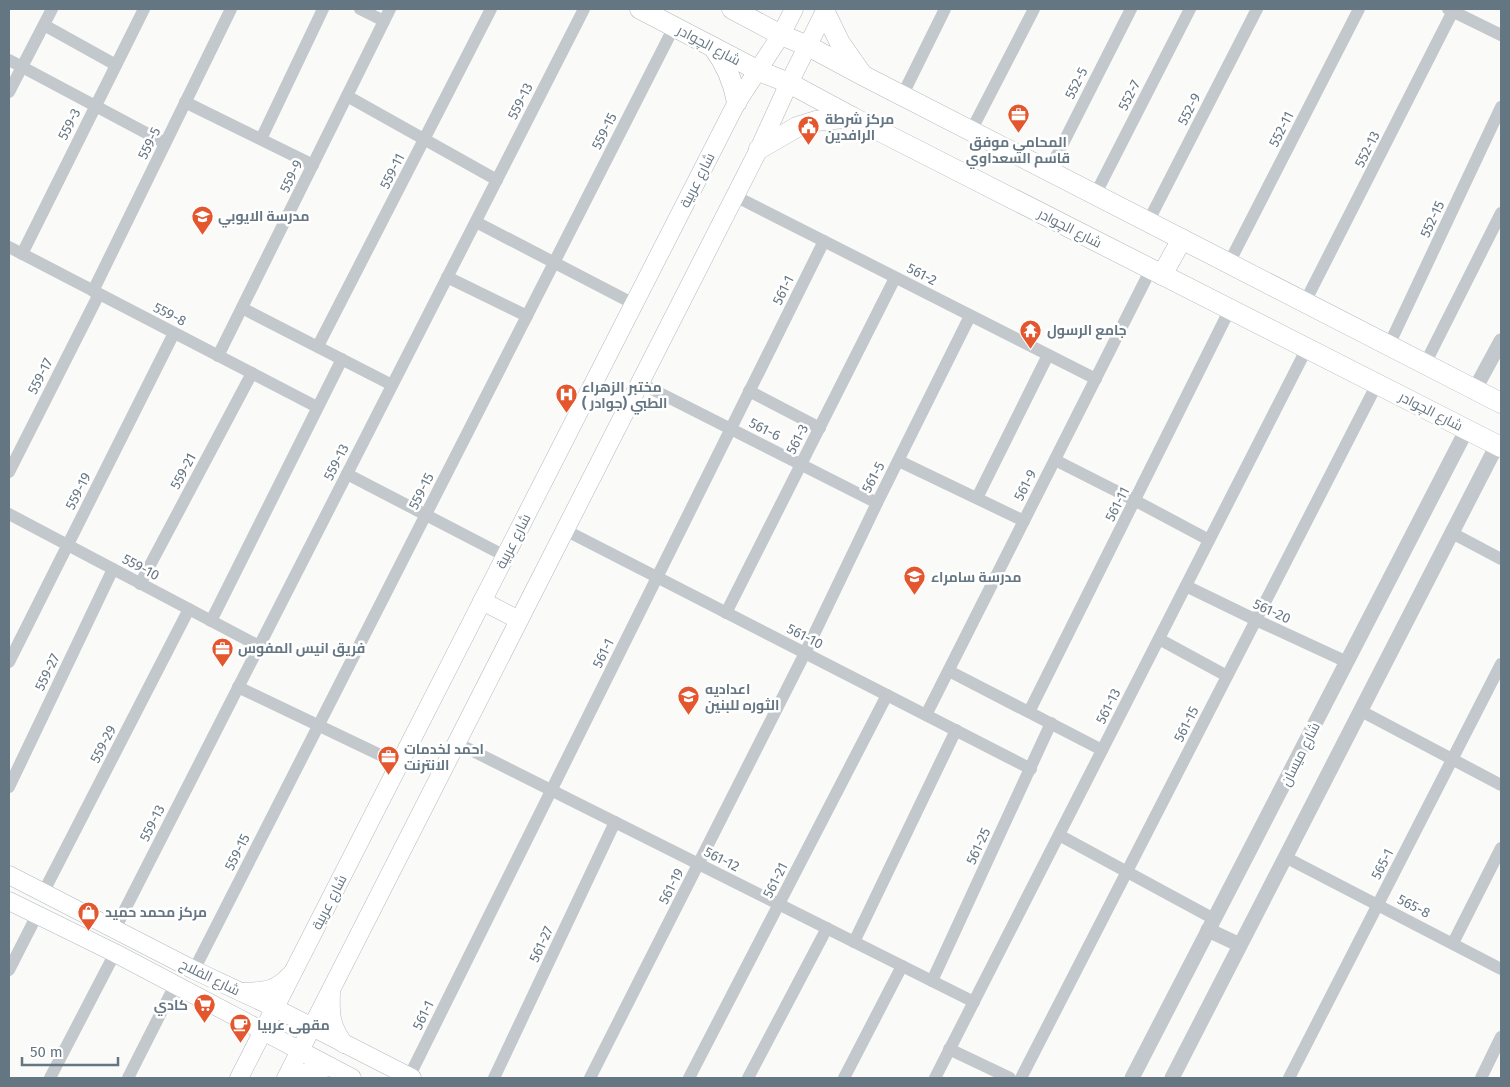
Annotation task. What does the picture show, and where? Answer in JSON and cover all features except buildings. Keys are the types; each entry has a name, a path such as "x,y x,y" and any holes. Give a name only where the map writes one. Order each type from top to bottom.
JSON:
{"main road":[{"name":"شارع الچوادر","path":"640,9 759,71 789,83 852,117 1499,446"},
{"path":"736,11 765,9"},
{"name":"شارع عربية","path":"242,1073 737,102 759,71 794,9"},
{"path":"826,10 840,43 864,76"},
{"path":"286,1078 735,196 826,10"},
{"path":"736,11 781,35 808,46 1501,403"},
{"path":"712,46 724,62 734,84 737,102"},
{"path":"759,148 797,127 816,121 852,117"},
{"path":"1157,272 1182,239"},
{"path":"482,601 519,620"},
{"name":"شارع الفلاح","path":"9,875 411,1078"},
{"name":"شارع الفلاح","path":"9,901 115,953 352,1078"},
{"path":"240,992 262,991 280,986 293,971"},
{"path":"332,988 330,1014 336,1032 344,1044"},
{"path":"235,1016 246,1032 248,1051 242,1073"},
{"path":"292,1078 310,1071 331,1067"}],"street":[{"path":"9,92 52,9"},
{"name":"559-3","path":"22,254 144,9"},
{"name":"559-5","path":"96,292 165,143 231,9"},
{"path":"261,139 323,9"},
{"path":"360,9 384,21"},
{"name":"559-9","path":"218,356 390,9"},
{"name":"559-11","path":"318,346 491,9"},
{"name":"559-13","path":"115,929 584,9"},
{"path":"902,96 945,9"},
{"path":"971,131 1034,9"},
{"name":"552-5","path":"1049,171 1130,9"},
{"name":"552-7","path":"1095,194 1190,9"},
{"name":"552-9","path":"1148,222 1257,9"},
{"name":"552-11","path":"1229,263 1359,9"},
{"path":"1452,10 1501,34"},
{"name":"552-13","path":"1306,302 1452,10"},
{"path":"44,25 116,65"},
{"name":"559-15","path":"194,970 674,26"},
{"path":"9,60 165,143"},
{"path":"346,96 497,180"},
{"path":"186,102 313,165"},
{"name":"552-15","path":"1389,345 1501,106"},
{"name":"561-2","path":"735,196 1096,380"},
{"path":"1425,364 1501,213"},
{"path":"476,222 634,304"},
{"name":"561-1","path":"411,1078 824,241"},
{"name":"559-8","path":"9,247 317,407"},
{"name":"561-9","path":"926,715 1096,380 1157,272"},
{"path":"447,277 526,316"},
{"name":"561-3","path":"726,613 895,278"},
{"name":"559-17","path":"9,472 96,292"},
{"path":"242,308 392,385"},
{"name":"561-11","path":"1029,712 1230,309"},
{"name":"561-5","path":"805,653 877,502 970,316"},
{"name":"559-19","path":"9,662 174,333"},
{"path":"1475,389 1501,341"},
{"name":"561-13","path":"935,1078 1307,348"},
{"path":"977,498 1048,355"},
{"path":"210,621 342,359"},
{"name":"559-21","path":"140,584 252,373"},
{"name":"561-6","path":"640,383 877,502"},
{"name":"561-15","path":"1021,1078 1377,384"},
{"path":"750,391 820,428"},
{"name":"شارع ميسان","path":"1132,1078 1468,430"},
{"path":"1174,1078 1360,711 1499,446"},
{"path":"1055,460 1136,500 1209,540"},
{"path":"899,461 1024,521"},
{"path":"347,474 505,556"},
{"name":"559-10","path":"9,514 259,646"},
{"name":"561-10","path":"565,530 1031,769"},
{"path":"1452,533 1501,559"},
{"name":"559-27","path":"9,788 113,569"},
{"name":"561-20","path":"1186,586 1347,662"},
{"name":"559-29","path":"43,892 189,609"},
{"path":"1159,639 1227,676"},
{"name":"561-19","path":"590,1078 805,653"},
{"name":"565-1","path":"1289,1078 1501,664"},
{"path":"949,670 1102,750"},
{"path":"238,687 399,764"},
{"name":"561-21","path":"689,1078 887,695"},
{"path":"1360,711 1501,785"},
{"name":"561-25","path":"932,981 1051,723"},
{"path":"854,942 956,730"},
{"name":"561-12","path":"457,742 974,1002"},
{"name":"561-27","path":"494,1078 615,822"},
{"path":"1059,836 1127,872 1240,945"},
{"path":"1453,943 1501,848"},
{"name":"565-8","path":"1285,857 1501,969"},
{"path":"9,970 37,915"},
{"path":"748,1078 827,928"},
{"path":"50,1078 115,953"},
{"path":"844,1078 902,966"},
{"path":"128,1078 175,985"},
{"path":"1481,1078 1501,1037"},
{"path":"950,1049 1010,1078"}],"place":[{"name":"المحامي موفق قاسم السعداوي","path":"1018,133"},
{"name":"مركز شرطة الرافدين","path":"809,146"},
{"name":"مدرسة الايوبي","path":"202,235"},
{"name":"جامع الرسول","path":"1031,349"},
{"name":"مختبر الزهراء الطبي (جوادر )","path":"566,414"},
{"name":"مدرسة سامراء","path":"915,596"},
{"name":"فريق انيس المفوس","path":"222,667"},
{"name":"اعداديه الثوره للبنين","path":"689,716"},
{"name":"احمد لخدمات الانترنت","path":"388,776"},
{"name":"مركز محمد حميد","path":"89,931"},
{"name":"كادي","path":"204,1024"},
{"name":"مقهى عربيا","path":"241,1044"}]}
